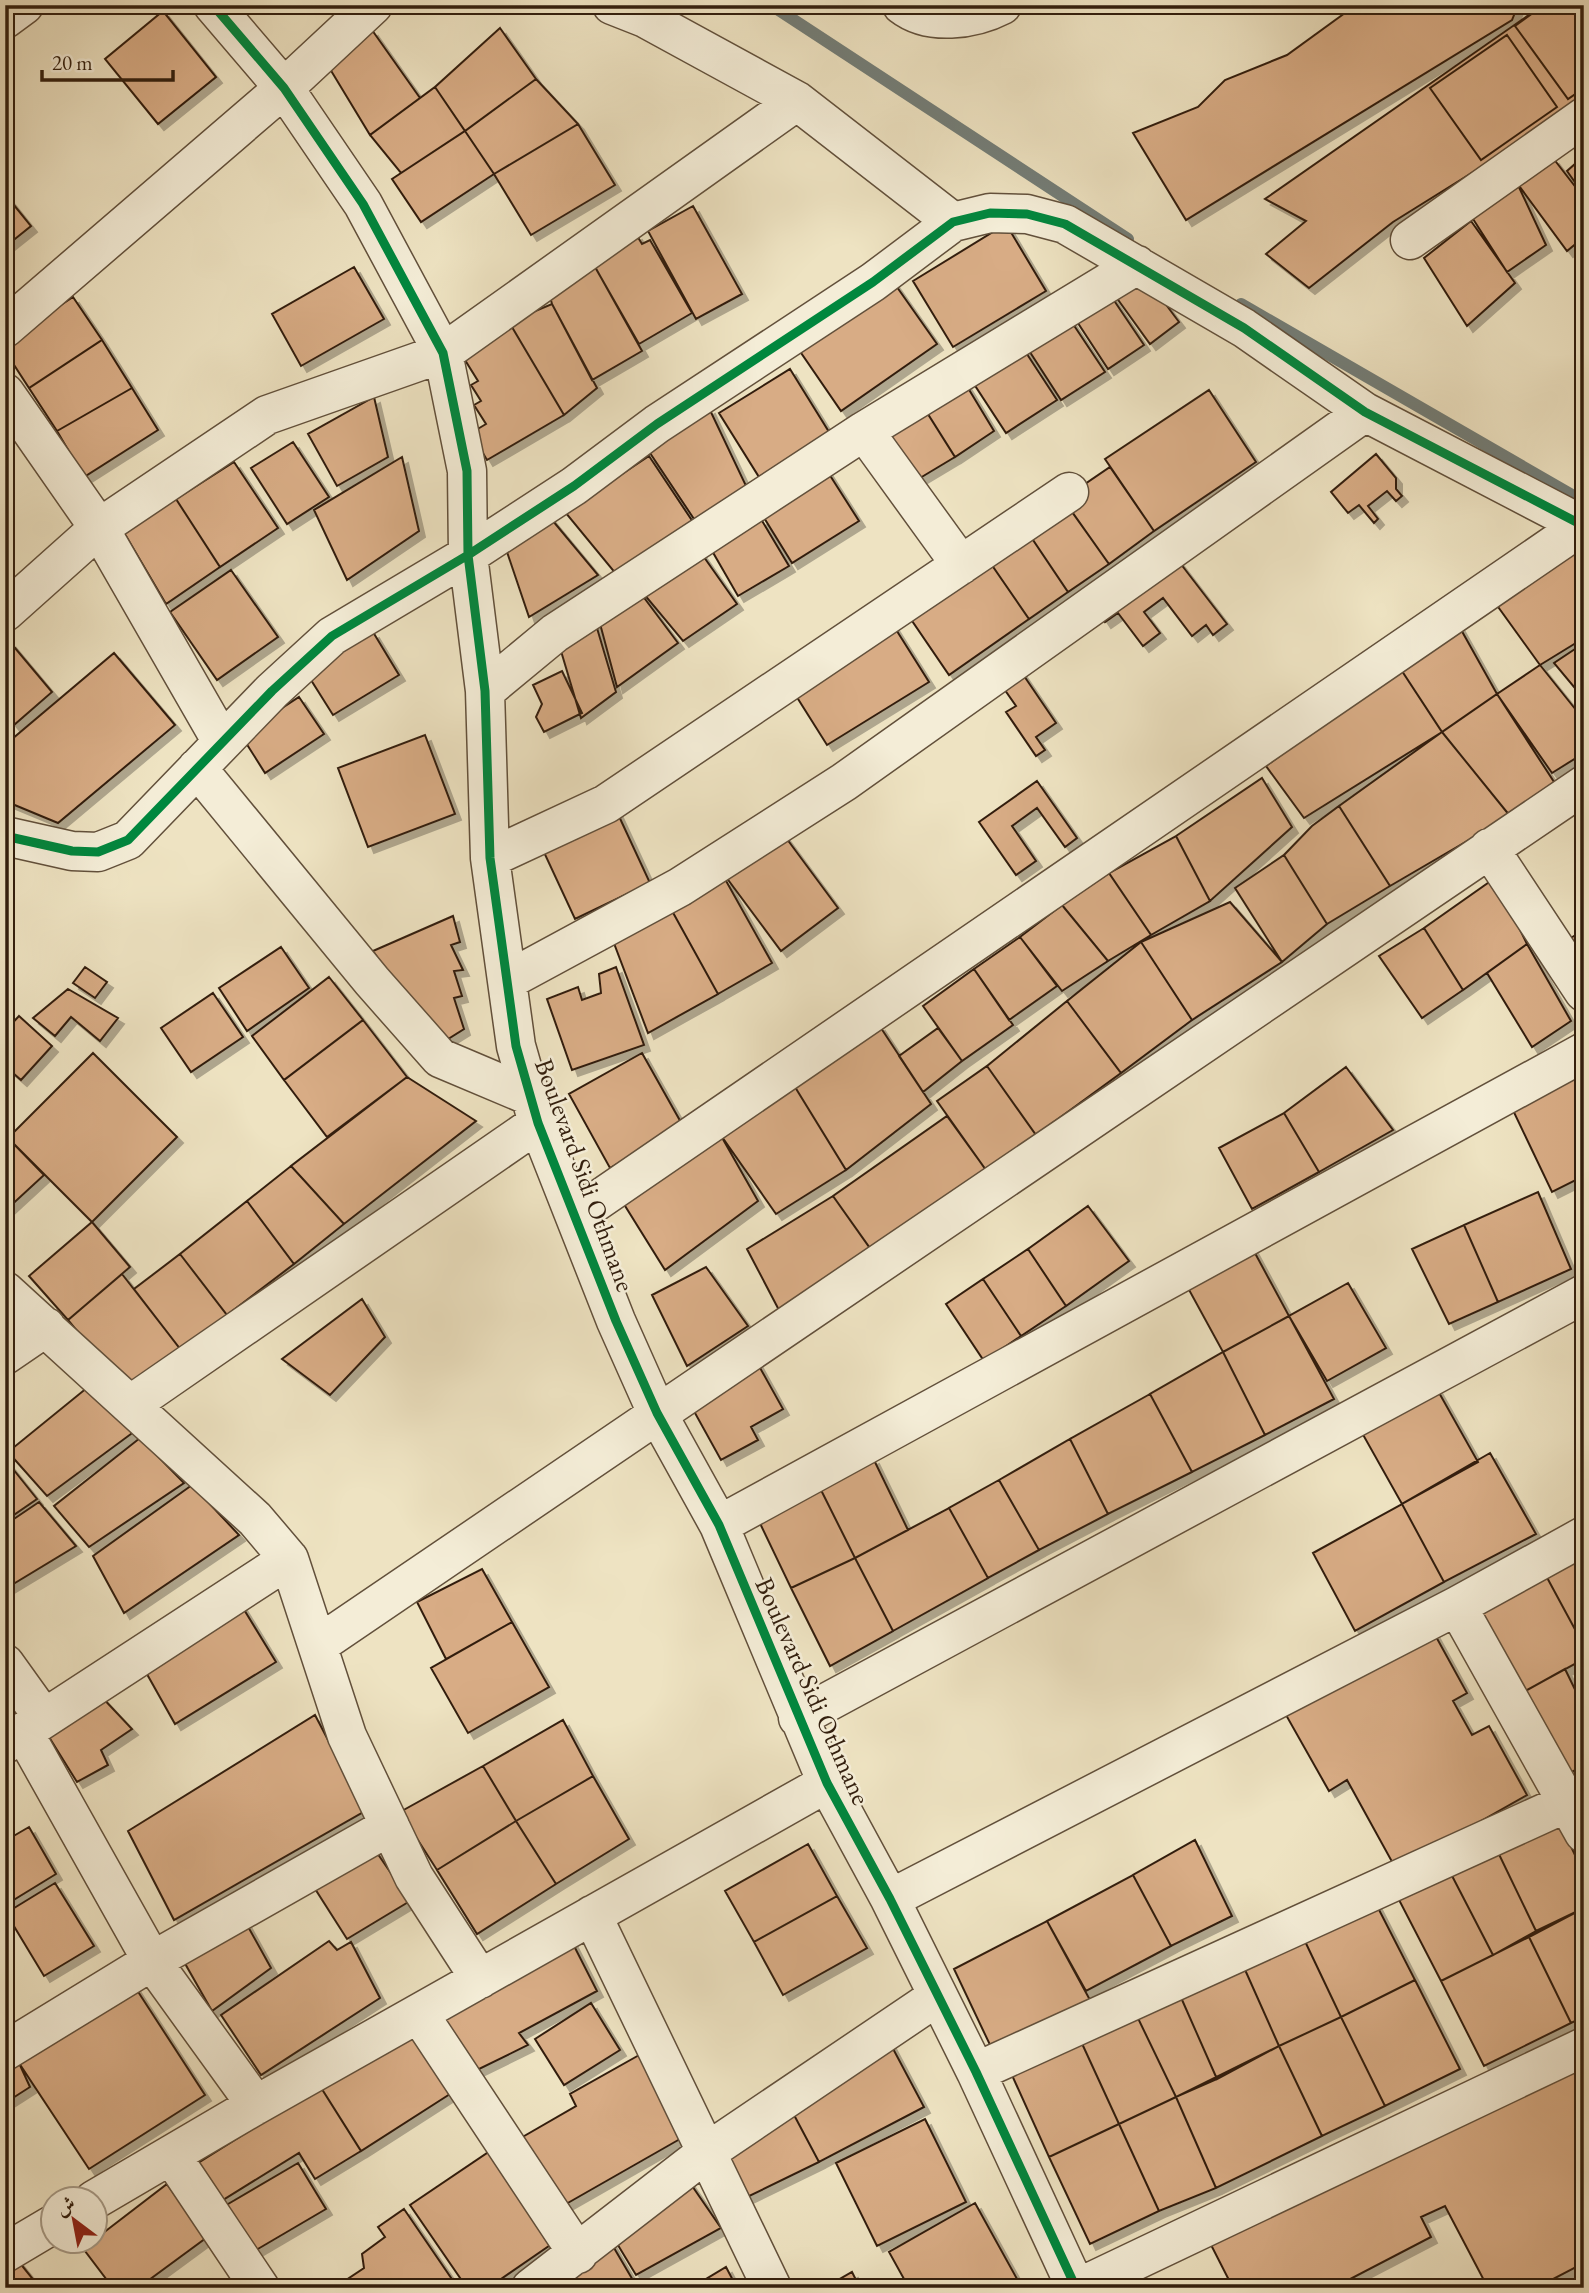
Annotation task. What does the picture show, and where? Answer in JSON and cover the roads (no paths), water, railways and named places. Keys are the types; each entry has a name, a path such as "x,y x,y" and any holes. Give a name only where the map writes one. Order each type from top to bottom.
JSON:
{"street":[{"path":"5,19 24,5"},
{"name":"Boulevard Sidi Othmane","path":"214,5 284,88 363,204 443,353 467,471 468,555 485,691 490,858 516,1046 534,1109 575,1216 657,1413 719,1525 827,1783 890,1899 976,2072 1077,2288"},
{"path":"5,328 284,88 373,5"},
{"path":"612,5 645,18 797,101 953,222"},
{"path":"902,5 913,13 952,20 1002,5"},
{"path":"5,611 99,528 267,415 443,353 797,101"},
{"path":"1410,240 1584,117"},
{"path":"5,836 72,851 98,852 128,840 209,755 332,636 468,555 574,486 657,424 873,282 953,222 990,213 1027,214 1065,224 1244,328 1366,412 1583,526 575,1216"},
{"path":"485,691 555,633 864,431 1137,265"},
{"path":"5,393 99,528 209,755 372,981 440,1058 534,1109 130,1405"},
{"path":"508,980 680,887 844,782 1366,412"},
{"path":"864,431 961,565"},
{"path":"490,858 606,804 1069,492"},
{"path":"318,1645 1584,785"},
{"path":"1489,848 1584,992"},
{"path":"719,1525 1584,1052"},
{"path":"5,1291 255,1519 289,1559 347,1735 414,1877 480,1979"},
{"path":"798,1718 1283,1453 1584,1294"},
{"path":"5,1355 46,1327"},
{"path":"890,1899 1457,1606 1584,1536"},
{"path":"24,1732 289,1559"},
{"path":"976,2072 1578,1810 1457,1606"},
{"path":"5,1664 24,1732 152,1961 256,2105"},
{"path":"108,2192 256,2105 827,1783"},
{"path":"5,2051 152,1961 390,1826"},
{"path":"592,1915 772,2288"},
{"path":"531,2288 707,2152 938,1996"},
{"path":"419,2014 578,2254"},
{"path":"1077,2288 1584,2047"},
{"path":"172,2155 260,2288"},
{"path":"5,2253 38,2233"}],"waterway":[{"path":"771,5 1128,239"},
{"path":"1241,304 1584,502"}]}
